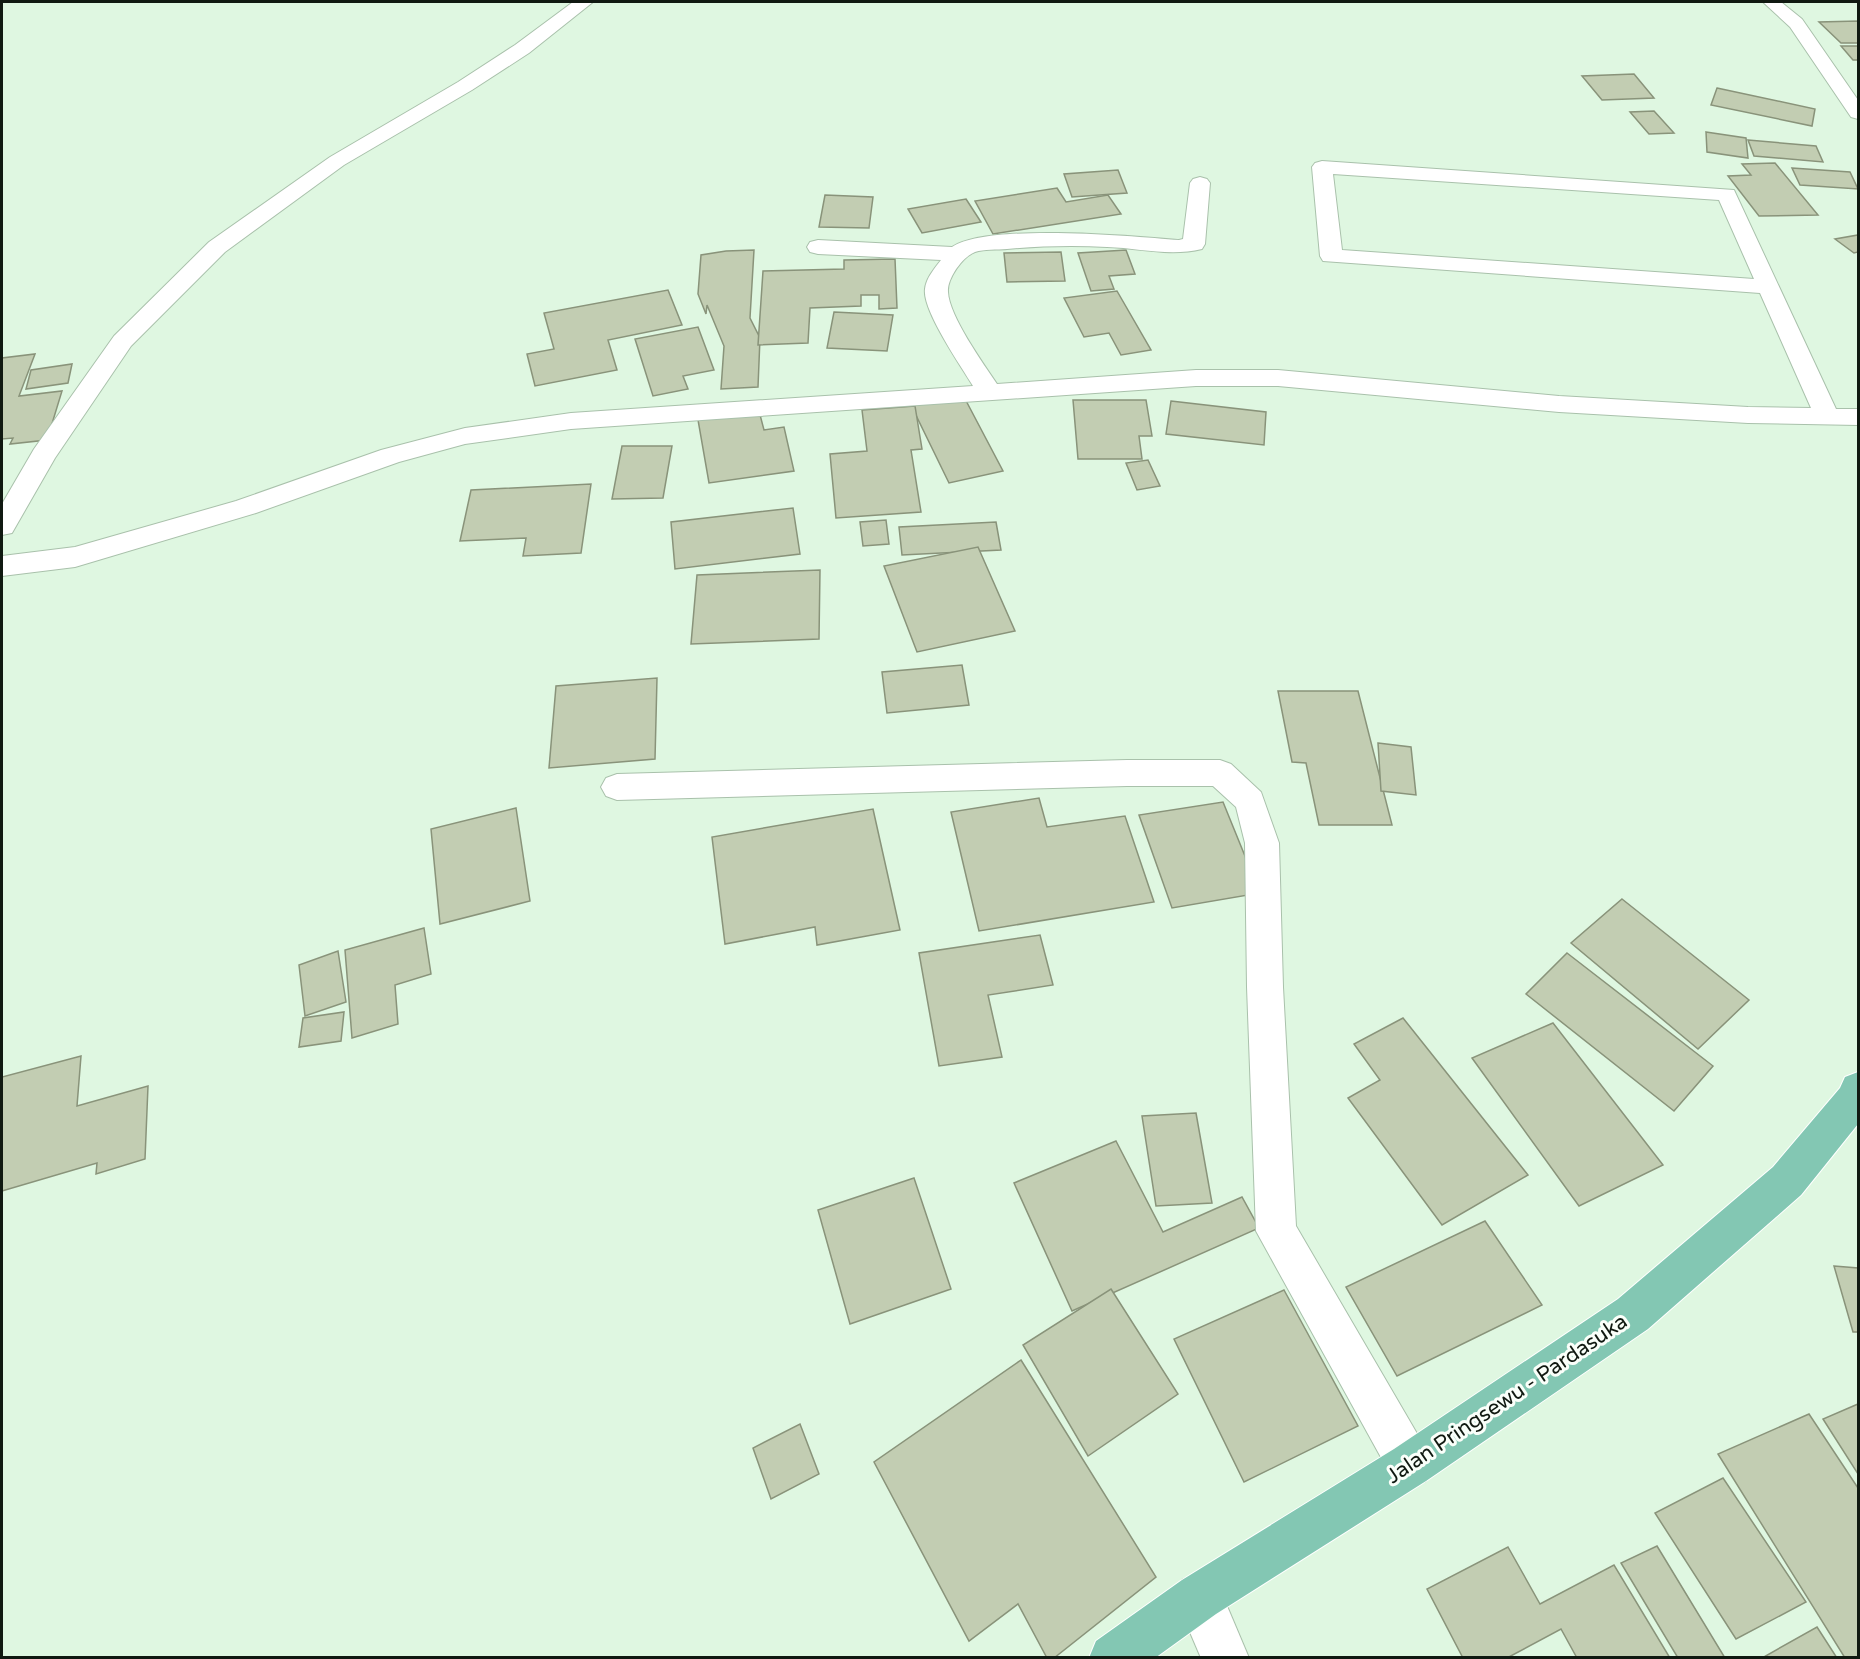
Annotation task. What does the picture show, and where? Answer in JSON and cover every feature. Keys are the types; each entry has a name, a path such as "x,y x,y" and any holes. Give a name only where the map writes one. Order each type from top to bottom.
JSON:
{"main road":[{"name":"Jalan Pringsewu - Pardasuka","path":"1113,1658 1199,1597 1410,1465 1633,1314 1787,1181 1855,1099 1858,1090"}],"street":[{"path":"2,526 43,455 122,341 217,248 337,161 465,86 522,49 584,2"},
{"path":"1771,2 1796,23 1858,113"},
{"path":"1768,287 1331,256 1322,167 1727,194 1827,416"},
{"path":"990,393 946,319 936,292 939,280 957,254 969,246 1020,241 1107,240 1179,247 1194,244 1200,183"},
{"path":"818,247 957,254"},
{"path":"2,566 87,553 246,507 390,456 465,436 571,421 1196,378 1278,378 1559,404 1748,415 1858,417"},
{"path":"617,787 1127,773 1220,773 1250,801 1262,843 1265,987 1276,1231 1410,1465"},
{"path":"1199,1597 1225,1658"}],"building":[{"path":"1858,21 1858,43 1841,43 1819,22"},
{"path":"1841,46 1858,46 1858,60 1853,60"},
{"path":"1634,74 1654,98 1602,100 1582,76"},
{"path":"1717,88 1815,109 1812,126 1711,105"},
{"path":"1654,111 1674,133 1649,134 1630,112"},
{"path":"1706,132 1746,138 1748,158 1707,152"},
{"path":"1748,140 1816,146 1823,162 1754,156"},
{"path":"1775,163 1818,215 1759,216 1728,176 1751,175 1742,164"},
{"path":"1792,168 1850,172 1858,189 1800,185"},
{"path":"1118,170 1127,193 1072,197 1064,174"},
{"path":"1057,188 1066,202 1108,195 1121,214 993,234 975,201"},
{"path":"825,195 873,197 869,228 819,227"},
{"path":"966,199 981,222 922,233 908,209"},
{"path":"1858,235 1858,252 1854,253 1835,239"},
{"path":"754,250 750,318 760,338 758,387 721,389 724,346 707,305 706,314 698,294 701,255"},
{"path":"1126,250 1135,274 1109,276 1114,289 1091,291 1078,253"},
{"path":"1061,252 1065,281 1007,282 1004,253"},
{"path":"895,259 897,308 879,309 879,295 861,295 861,306 810,308 808,343 758,345 763,271 844,269 844,260"},
{"path":"668,290 682,325 608,340 617,370 535,386 527,354 554,349 544,313"},
{"path":"1117,291 1151,350 1121,355 1109,333 1084,337 1064,298"},
{"path":"834,312 893,315 887,351 827,348"},
{"path":"698,327 714,370 683,376 688,389 653,396 635,339"},
{"path":"35,354 19,396 62,391 47,440 10,444 13,438 2,439 2,358"},
{"path":"72,364 68,383 26,389 31,370"},
{"path":"963,395 1003,471 949,483 911,405"},
{"path":"1073,400 1146,400 1152,436 1139,436 1142,459 1078,459"},
{"path":"1171,401 1266,412 1264,445 1166,434"},
{"path":"915,406 922,449 911,450 921,512 836,518 830,454 867,451 862,410"},
{"path":"759,411 764,430 784,427 794,471 709,483 698,420"},
{"path":"622,446 672,446 663,498 612,499"},
{"path":"1148,460 1160,486 1137,490 1126,463"},
{"path":"591,484 581,553 523,556 526,538 460,541 471,490"},
{"path":"793,508 800,554 675,569 671,522"},
{"path":"886,520 889,544 863,546 860,522"},
{"path":"996,522 1001,550 902,555 899,527"},
{"path":"978,547 1015,631 917,652 884,566"},
{"path":"820,570 819,639 691,644 697,575"},
{"path":"962,665 969,705 887,713 882,672"},
{"path":"657,678 655,759 549,768 556,686"},
{"path":"1278,691 1358,691 1392,825 1319,825 1306,763 1292,762"},
{"path":"1378,743 1411,747 1416,795 1381,791"},
{"path":"1039,798 1047,827 1125,816 1154,902 979,931 951,812"},
{"path":"1223,802 1260,893 1172,908 1139,815"},
{"path":"516,808 530,901 440,924 431,829"},
{"path":"873,809 900,930 817,945 815,927 725,944 712,837"},
{"path":"1622,899 1749,1000 1698,1049 1571,943"},
{"path":"424,928 431,974 395,985 398,1024 352,1038 345,950"},
{"path":"1040,935 1053,985 988,995 1002,1057 939,1066 919,953"},
{"path":"338,951 346,1002 305,1016 299,965"},
{"path":"1567,953 1713,1066 1674,1111 1526,994"},
{"path":"344,1012 341,1041 299,1047 303,1018"},
{"path":"1403,1018 1528,1175 1442,1225 1348,1098 1380,1080 1354,1044"},
{"path":"1553,1023 1663,1165 1579,1206 1472,1058"},
{"path":"81,1056 77,1106 148,1086 145,1159 96,1174 97,1163 2,1191 2,1077"},
{"path":"1196,1113 1212,1203 1156,1206 1142,1116"},
{"path":"1116,1141 1163,1232 1242,1197 1259,1228 1072,1311 1014,1183"},
{"path":"914,1178 951,1289 850,1324 818,1210"},
{"path":"1485,1221 1542,1305 1397,1376 1346,1287"},
{"path":"1834,1266 1858,1268 1858,1332 1853,1332"},
{"path":"1111,1289 1178,1394 1088,1456 1023,1345"},
{"path":"1284,1290 1358,1426 1244,1482 1174,1339"},
{"path":"1021,1360 1156,1577 1054,1658 1047,1658 1018,1604 969,1641 874,1462"},
{"path":"1858,1404 1858,1474 1823,1419"},
{"path":"1809,1414 1858,1488 1858,1658 1845,1658 1718,1454"},
{"path":"800,1424 819,1474 771,1499 753,1448"},
{"path":"1723,1478 1806,1602 1736,1639 1655,1513"},
{"path":"1657,1546 1725,1658 1678,1658 1621,1563"},
{"path":"1508,1547 1540,1604 1614,1565 1670,1658 1577,1658 1561,1629 1507,1658 1463,1658 1427,1589"},
{"path":"1817,1627 1837,1658 1762,1658"}]}
